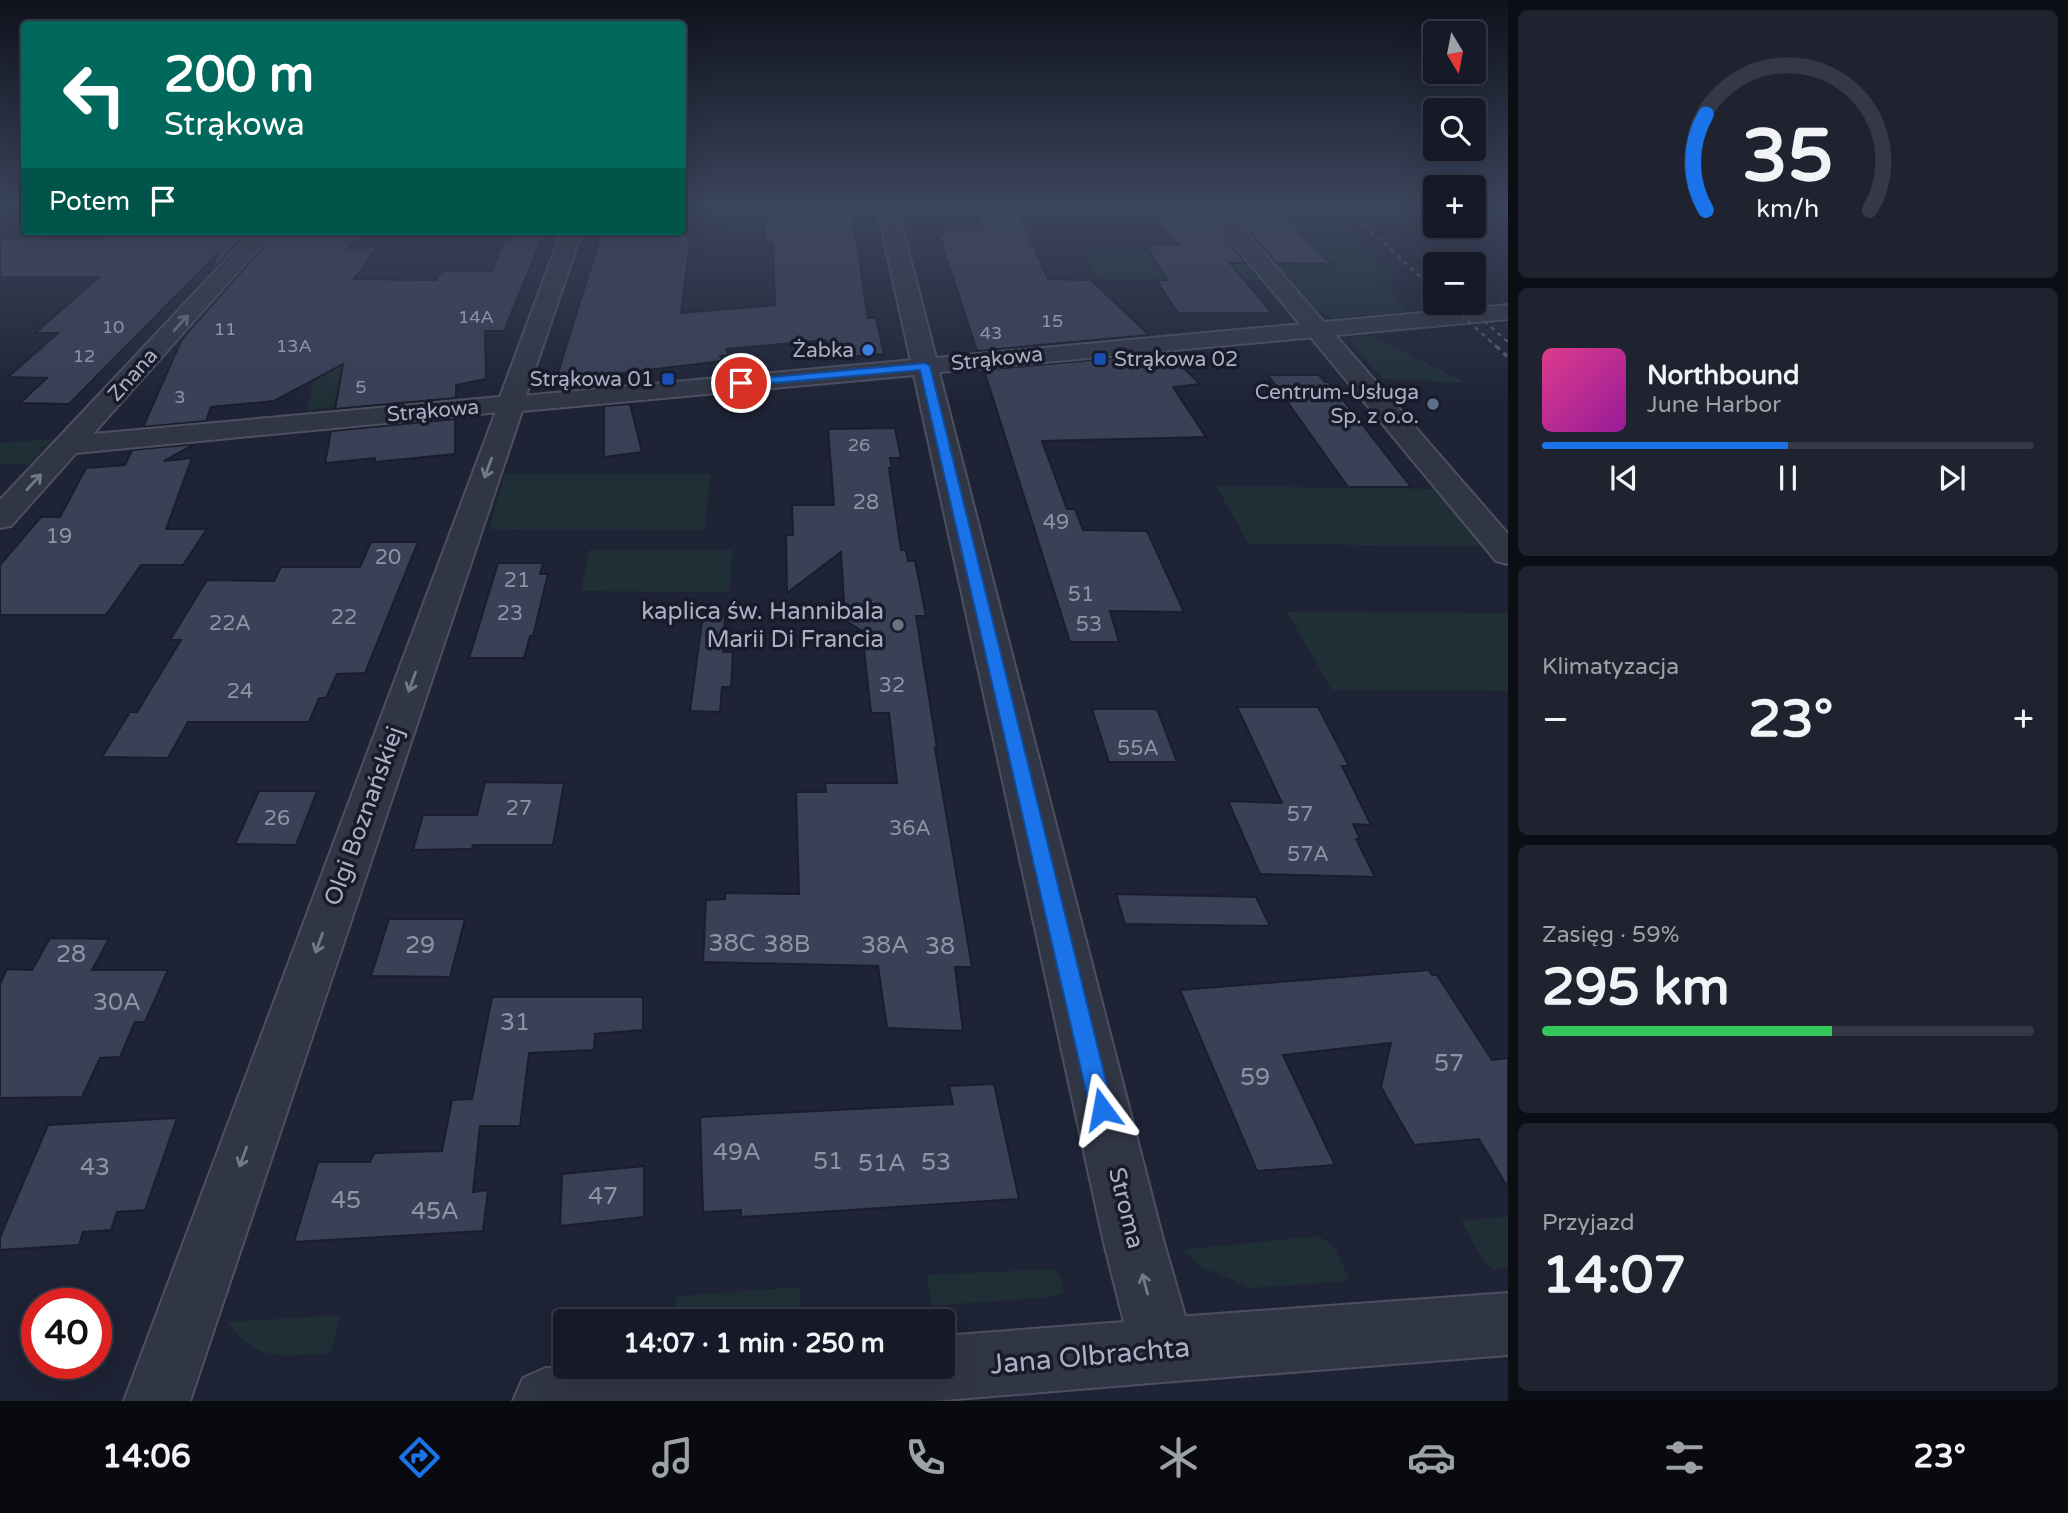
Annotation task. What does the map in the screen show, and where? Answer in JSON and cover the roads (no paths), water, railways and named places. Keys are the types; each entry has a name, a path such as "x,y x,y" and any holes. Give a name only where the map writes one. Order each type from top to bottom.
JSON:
{"street":[{"name":"Znana","path":"0,519 226,272"},
{"name":"Olgi Boznańskiej","path":"157,1401 557,272"},
{"name":"Stroma","path":"903,272 1134,1243 1163,1350"},
{"path":"1269,272 1508,554"},
{"name":"Strąkowa","path":"69,446 1508,312"},
{"name":"Jana Olbrachta","path":"546,1401 1508,1324"}],"railway":[{"path":"1416,272 1423,279"},
{"path":"1461,315 1498,348"},
{"path":"1478,315 1508,342"},
{"path":"1496,346 1508,357"}],"place":[{"name":"Żabka","path":"868,350"},
{"name":"Strąkowa 02","path":"1100,359"},
{"name":"Strąkowa 01","path":"668,379"},
{"name":"Centrum-Usługa Sp. z o.o.","path":"1433,404"},
{"name":"kaplica św. Hannibala Marii Di Francia","path":"898,625"}]}
